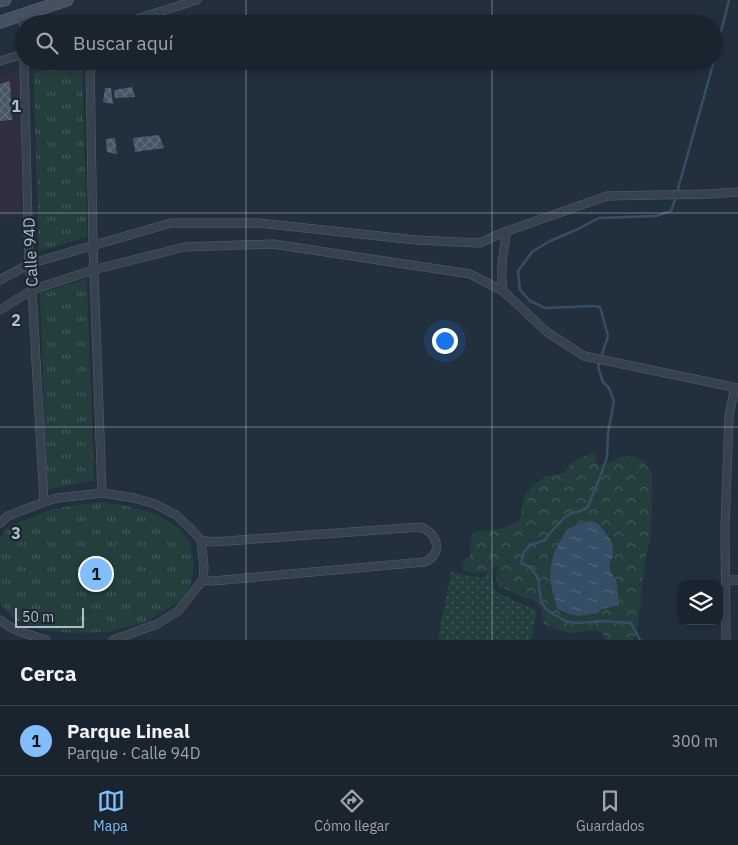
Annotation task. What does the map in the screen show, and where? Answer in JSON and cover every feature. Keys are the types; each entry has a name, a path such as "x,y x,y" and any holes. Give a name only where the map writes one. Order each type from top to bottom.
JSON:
{"street":[{"path":"0,2 5,0"},
{"path":"20,15 66,0"},
{"path":"150,15 197,0"},
{"path":"0,22 15,17"},
{"path":"0,61 15,57"},
{"name":"Calle 94D","path":"24,70 29,264 44,502"},
{"path":"90,70 93,245 102,493"},
{"path":"0,280 29,264 171,223 259,223 416,240 479,243 507,231 607,196 738,192"},
{"path":"503,291 501,273 507,231"},
{"path":"0,310 32,290 94,270 184,248 273,244 470,274 503,291 547,332 584,356 738,388"},
{"path":"726,640 725,520 729,416 734,392 738,388"},
{"path":"0,523 8,516 57,498 102,493 134,498 155,504 176,515 201,540 213,542 420,527 427,529 436,541 434,555 430,560 424,562 213,581 203,580"},
{"path":"113,640 156,624 178,611 203,580 204,567 201,540"},
{"path":"726,580 738,580"},
{"path":"0,620 6,626 46,640"}],"shaded area":[{"path":"21,70 22,217 0,218 0,76"}],"green space":[{"path":"33,70 82,70 87,237 39,251"},
{"path":"87,279 94,480 46,490 40,293"},
{"path":"596,452 596,462 600,465 614,461 619,457 633,456 643,461 652,473 651,535 645,559 637,632 633,640 606,640 596,630 570,633 560,631 544,624 541,609 537,603 509,590 499,588 496,576 497,565 476,573 463,571 461,566 463,561 470,556 471,538 474,532 505,528 517,522 520,519 524,496 534,484 545,477 565,473 574,462"},
{"path":"102,502 132,507 156,514 180,529 190,544 194,563 191,586 179,602 146,622 107,632 74,633 43,630 15,620 0,603 0,539 8,527 52,509"},
{"path":"490,568 495,591 537,611 531,640 438,640 451,572 483,578"}],"water":[{"path":"591,521 598,523 612,545 613,555 610,568 616,581 619,605 602,609 598,613 579,616 557,609 550,580 551,566 554,553 566,530"}],"building":[{"path":"10,81 12,120 0,121 0,84"},
{"path":"132,87 135,97 115,98 114,90"},
{"path":"105,88 111,88 113,104 103,102"},
{"path":"159,135 164,148 135,152 133,138"},
{"path":"115,138 117,154 107,152 106,139"}],"waterway":[{"path":"723,24 729,0"},
{"path":"678,189 711,70"},
{"path":"640,640 631,623 604,621 576,623 565,621 547,610 541,601 538,578 530,567 521,563 524,552 529,546 545,540 564,518 571,513 587,508 607,457 608,433 614,401 609,388 603,382 598,367 608,336 600,307 545,308 530,301 520,290 518,271 532,252 550,241 599,218 656,216 671,211 675,200"}],"place":[{"name":"Parque Lineal","path":"96,574"}]}
